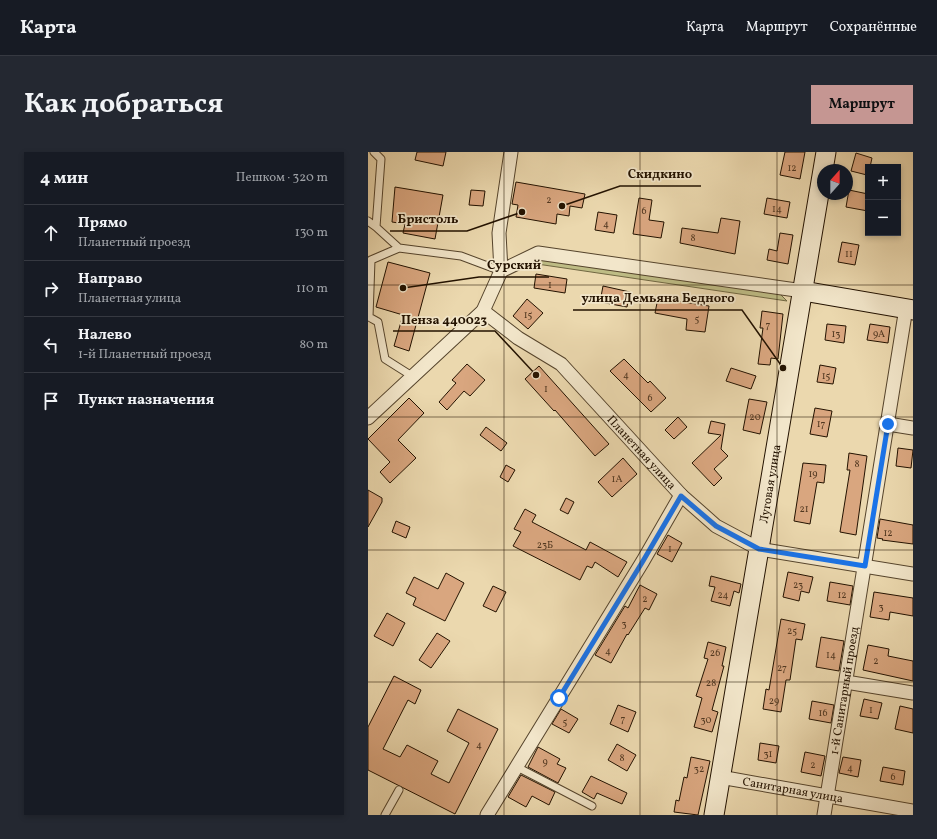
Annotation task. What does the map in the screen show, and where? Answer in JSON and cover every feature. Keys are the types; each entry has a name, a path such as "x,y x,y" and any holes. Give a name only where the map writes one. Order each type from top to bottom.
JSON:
{"main road":[{"name":"Луговая улица","path":"714,815 826,152"},
{"path":"803,291 910,309"}],"street":[{"path":"368,418 483,311 501,271 499,233 511,152"},
{"path":"501,271 538,253 803,291"},
{"name":"1-й Санитарный проезд","path":"824,815 888,424 910,309"},
{"name":"Планетная улица","path":"483,311 518,338 561,364 681,496 716,526 759,549 913,574"},
{"path":"888,424 913,428"},
{"path":"487,815 643,561 681,496"},
{"path":"846,682 913,693"},
{"name":"Санитарная улица","path":"720,777 913,811"}],"lane":[{"path":"374,152 381,159 376,227"},
{"path":"368,221 399,248"},
{"path":"412,376 385,359 378,322 369,317 371,260 399,248 461,256 501,271"},
{"path":"517,767 592,806"},
{"path":"385,815 399,790"}],"shaded area":[{"path":"544,258 778,292 787,301 537,264"}],"building":[{"path":"417,152 446,152 443,166 415,160"},
{"path":"785,152 805,152 800,179 780,175"},
{"path":"856,153 872,158 871,164 865,164 865,174 853,172 853,164"},
{"path":"516,182 585,194 582,208 570,206 569,216 557,214 556,224 516,217 518,205 512,204"},
{"path":"395,187 443,195 435,239 403,233 405,224 392,222"},
{"path":"471,190 485,191 483,206 469,205"},
{"path":"853,191 865,193 865,210 846,207 847,200 853,200"},
{"path":"639,198 652,200 649,220 664,222 661,238 633,234"},
{"path":"767,198 790,202 787,218 764,214"},
{"path":"598,212 617,215 614,233 595,230"},
{"path":"721,218 740,221 735,254 680,243 682,228 718,233"},
{"path":"780,233 793,235 788,264 767,260 769,249 777,251"},
{"path":"842,242 859,245 855,265 838,262"},
{"path":"388,262 430,273 409,351 394,346 403,315 376,307"},
{"path":"536,274 567,279 565,293 534,288"},
{"path":"603,286 630,292 627,307 600,302"},
{"path":"658,298 709,306 705,332 686,330 687,319 655,313"},
{"path":"527,299 543,313 528,329 513,316"},
{"path":"762,311 783,314 778,359 771,358 770,365 758,364 763,328 760,328"},
{"path":"827,324 846,326 844,343 825,340"},
{"path":"870,324 890,327 888,343 867,340"},
{"path":"624,359 648,383 650,381 666,398 651,412 610,371"},
{"path":"467,364 485,380 470,396 464,391 447,410 439,402 456,383 452,380"},
{"path":"820,365 836,368 833,384 817,382"},
{"path":"539,366 609,444 595,456 555,410 554,411 525,379"},
{"path":"731,368 756,376 751,389 726,381"},
{"path":"409,398 424,413 398,440 416,458 390,483 380,472 390,462 368,439"},
{"path":"749,399 767,402 760,434 743,430"},
{"path":"815,408 832,411 827,437 810,434"},
{"path":"678,417 687,427 674,439 665,430"},
{"path":"711,421 725,424 721,449 728,456 714,469 722,478 714,486 692,463 721,435 708,433"},
{"path":"486,427 507,443 501,451 480,435"},
{"path":"898,448 913,450 911,468 896,466"},
{"path":"849,453 867,456 856,535 840,532 850,470 847,470"},
{"path":"623,458 637,474 612,497 598,482"},
{"path":"803,463 826,465 824,483 817,482 810,524 794,521"},
{"path":"506,465 515,470 508,482 500,477"},
{"path":"368,490 382,498 382,502 368,527"},
{"path":"566,498 574,502 568,514 560,510"},
{"path":"525,509 536,515 532,522 586,550 590,542 627,562 618,577 595,562 592,568 587,566 580,580 513,546 521,532 514,529"},
{"path":"880,519 913,525 913,544 877,538"},
{"path":"396,521 410,527 406,538 392,532"},
{"path":"668,535 682,543 672,562 657,554"},
{"path":"788,572 813,577 809,593 801,591 799,601 783,597"},
{"path":"446,573 464,583 445,621 413,605 416,598 406,593 414,577 438,589"},
{"path":"711,576 741,584 739,593 734,591 730,606 711,601 715,587 709,586"},
{"path":"830,582 853,586 850,605 827,601"},
{"path":"640,585 657,594 649,610 645,608 628,635 627,634 611,663 595,655 625,606 628,608"},
{"path":"493,586 506,592 496,612 483,606"},
{"path":"874,592 913,598 913,616 890,612 889,620 870,617"},
{"path":"387,613 405,623 393,646 374,636"},
{"path":"781,619 805,624 802,640 796,639 790,680 786,680 781,712 763,709 766,689 769,690"},
{"path":"437,633 450,641 431,668 419,660"},
{"path":"821,637 844,641 839,671 816,667"},
{"path":"708,642 726,647 722,666 724,666 712,710 718,712 712,732 694,727 702,698 696,696 708,659 704,658"},
{"path":"868,645 889,649 888,656 913,661 913,681 863,670"},
{"path":"394,676 421,690 415,704 408,700 383,749 400,757 407,745 438,761 431,774 449,783 469,743 447,731 458,709 498,729 455,814 368,770 368,727"},
{"path":"864,699 882,703 878,719 860,716"},
{"path":"812,701 834,705 831,723 809,719"},
{"path":"618,705 636,712 628,732 610,724"},
{"path":"900,706 913,709 913,733 895,729"},
{"path":"561,709 578,719 569,733 552,724"},
{"path":"760,743 779,746 776,763 758,760"},
{"path":"617,744 636,755 627,771 608,760"},
{"path":"538,747 560,759 557,764 566,768 558,783 528,767"},
{"path":"805,752 825,756 821,776 801,772"},
{"path":"691,757 710,761 698,815 674,812 676,800 679,801 684,777 687,778"},
{"path":"843,757 861,760 858,777 839,773"},
{"path":"883,767 905,771 903,785 880,781"},
{"path":"521,775 555,792 549,805 532,796 526,807 508,797"},
{"path":"591,776 627,793 622,804 597,793 594,799 582,792"}],"place":[{"name":"Скидкино","path":"562,206"},
{"name":"Бристоль","path":"522,212"},
{"name":"Сурский","path":"403,288"},
{"name":"улица Демьяна Бедного","path":"783,368"},
{"name":"Пенза 440023","path":"536,375"}],"route":[{"path":"559,698 681,496 716,526 759,549 865,566 888,424"}]}
